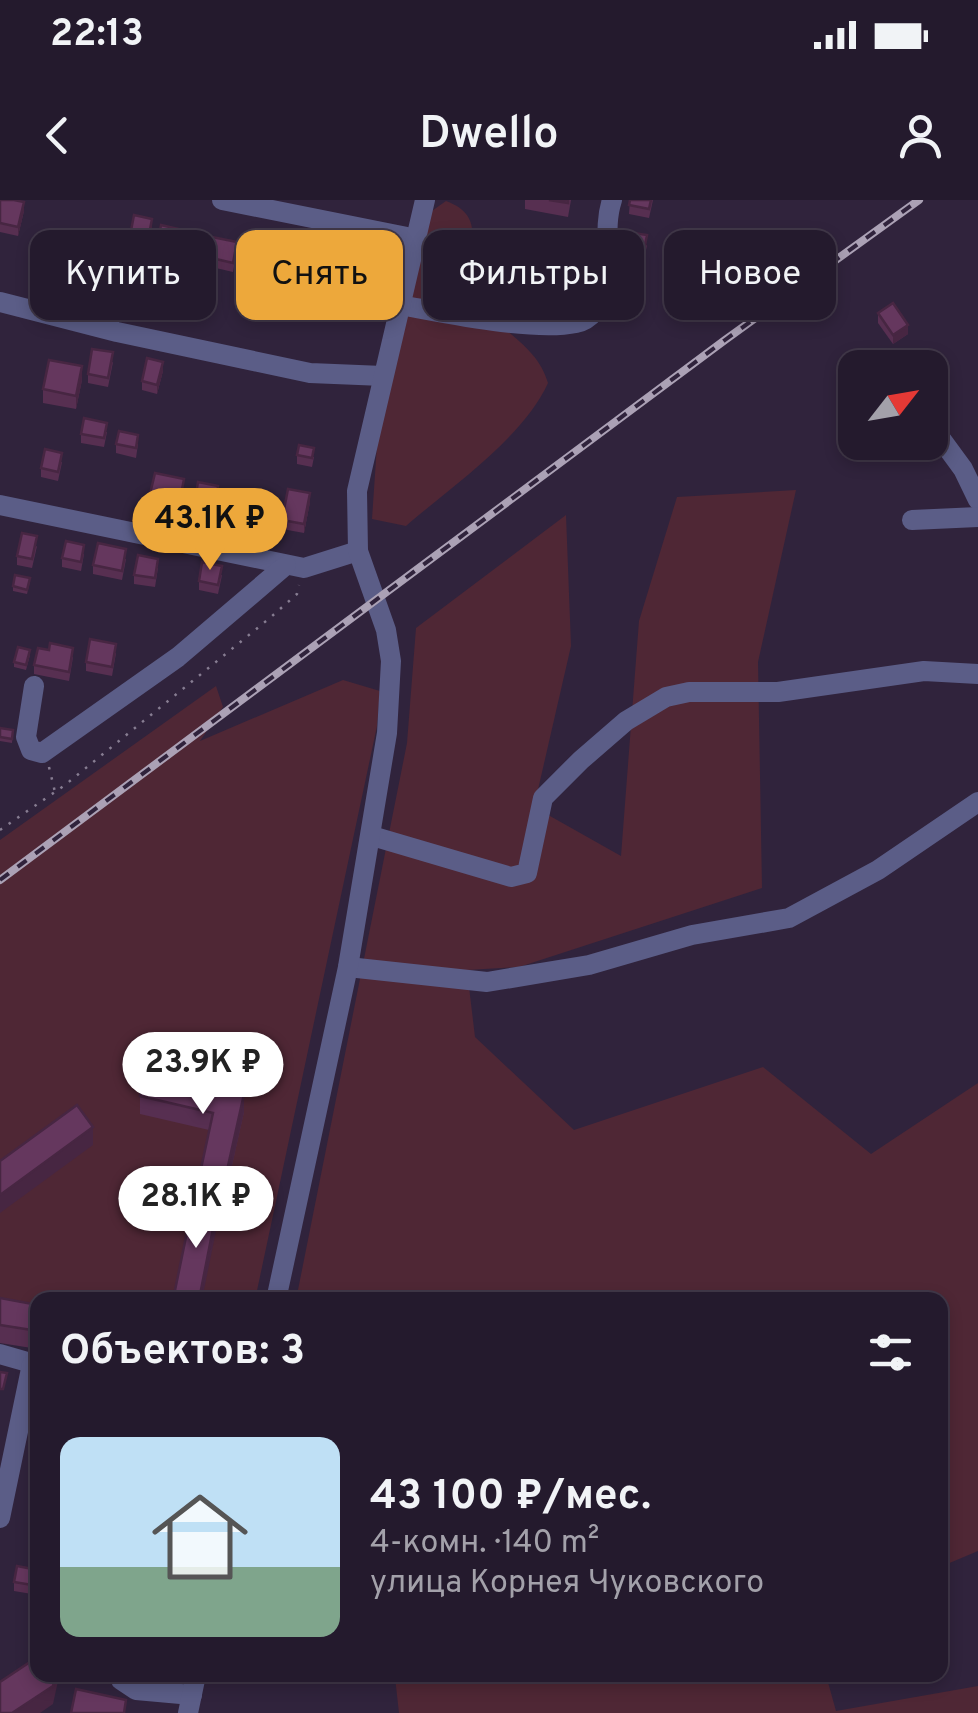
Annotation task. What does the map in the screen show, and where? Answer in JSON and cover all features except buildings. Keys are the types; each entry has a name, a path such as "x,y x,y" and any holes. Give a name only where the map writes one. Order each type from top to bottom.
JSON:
{"street":[{"path":"222,200 417,239"},
{"path":"403,293 425,200"},
{"path":"403,305 546,325 578,323 595,312 605,293 606,218 612,200"},
{"path":"0,302 117,332 310,373 383,376"},
{"path":"278,1292 348,968 387,733 391,661 386,630 358,551 357,492 396,320"},
{"path":"948,448 978,500"},
{"path":"0,506 295,566"},
{"path":"912,520 978,517"},
{"path":"34,686 26,737 32,750 42,752 178,657 295,566 358,551"},
{"path":"372,836 511,876 526,873 544,798 626,721 666,698 688,692 778,692 924,671 978,674"},
{"path":"348,968 488,982 590,965 692,935 789,918 878,870 978,802"},
{"path":"0,1354 30,1363"},
{"path":"0,1518 30,1386"},
{"path":"125,1682 136,1690 192,1694"}],"path":[{"path":"0,830 55,792 271,617 296,594 295,566"},
{"path":"42,752 55,792"}],"shaded area":[{"path":"446,201 461,209 472,230 425,230 429,213"},
{"path":"423,240 423,320 494,320 533,355 548,383 537,403 504,442 406,526 372,519 377,445"},
{"path":"796,490 758,662 762,888 519,967 467,970 475,1037 574,1130 763,1067 871,1154 978,1083 978,1551 948,1564 948,1292 298,1292 407,743 416,628 566,515 571,646 534,807 621,856 639,621 677,497"},
{"path":"343,680 380,691 377,726 257,1292 30,1292 30,1341 0,1325 0,840 216,686 223,707 200,741"},
{"path":"396,1682 828,1682 836,1711 978,1686 978,1713 399,1713"}],"railway":[{"path":"0,880 919,200"}]}
